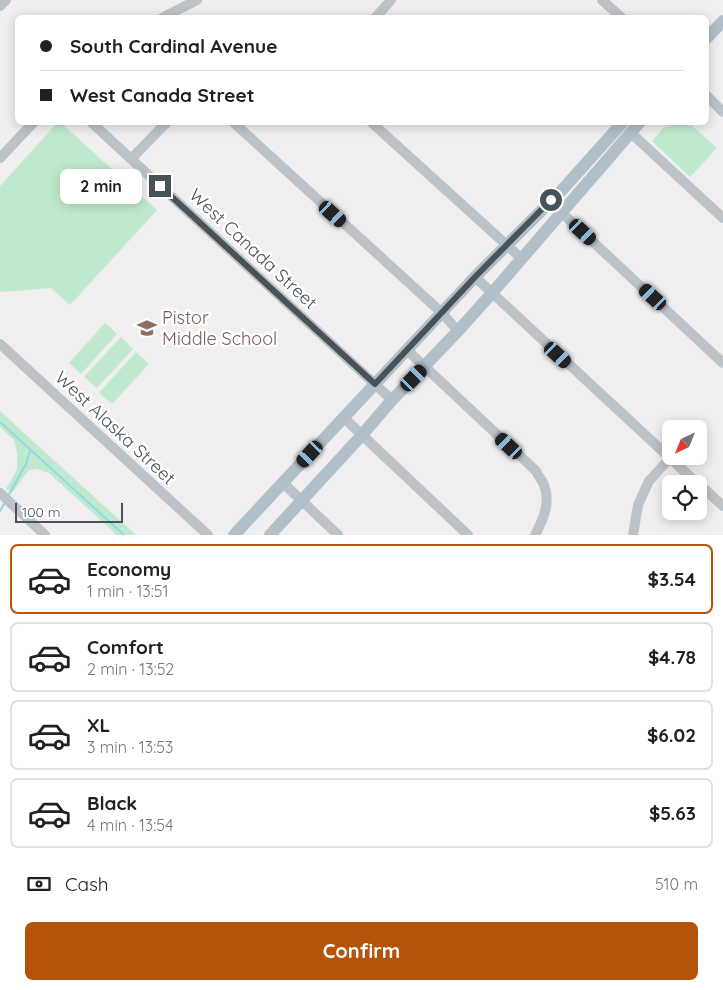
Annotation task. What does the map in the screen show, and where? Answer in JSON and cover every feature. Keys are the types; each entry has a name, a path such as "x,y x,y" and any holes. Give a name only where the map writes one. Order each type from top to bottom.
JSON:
{"main road":[{"path":"709,36 723,21"},
{"path":"234,535 475,277 627,128"},
{"path":"270,535 392,400 492,294 596,172 627,128"}],"street":[{"path":"0,6 6,0"},
{"path":"168,15 197,0"},
{"path":"378,15 391,0"},
{"path":"602,0 619,15"},
{"path":"709,99 723,112"},
{"path":"0,158 31,125"},
{"name":"West Canada Street","path":"94,125 392,400"},
{"path":"131,159 163,125"},
{"path":"236,125 442,312 458,331"},
{"path":"374,125 522,259"},
{"path":"627,128 723,218"},
{"path":"0,141 8,149"},
{"path":"562,213 723,363"},
{"path":"475,277 662,451"},
{"name":"West Alaska Street","path":"0,344 208,535"},
{"path":"407,350 536,471 545,486 547,502 544,519 535,535"},
{"path":"344,418 468,535"},
{"path":"633,535 638,505 649,481 664,465"},
{"path":"678,465 689,475"},
{"path":"282,483 338,535"},
{"path":"707,491 723,506"},
{"path":"0,494 45,535"}],"green space":[{"path":"55,125 63,125 157,210 70,305 51,288 0,292 0,186"},
{"path":"666,125 691,125 717,148 690,177 652,141"},
{"path":"105,323 117,334 81,374 69,363"},
{"path":"121,337 133,349 97,388 84,377"},
{"path":"136,352 149,364 112,404 99,393"},
{"path":"0,411 136,535 117,535 49,473 36,469 29,470 12,493 6,489 17,470 17,452 14,440 0,427"}],"waterway":[{"path":"0,422 124,535"},
{"path":"8,496 26,464 30,451"},
{"path":"0,511 5,502"}],"place":[{"name":"Pistor Middle School","path":"147,328"}],"route":[{"path":"160,186 375,384 475,277 551,200"}]}
